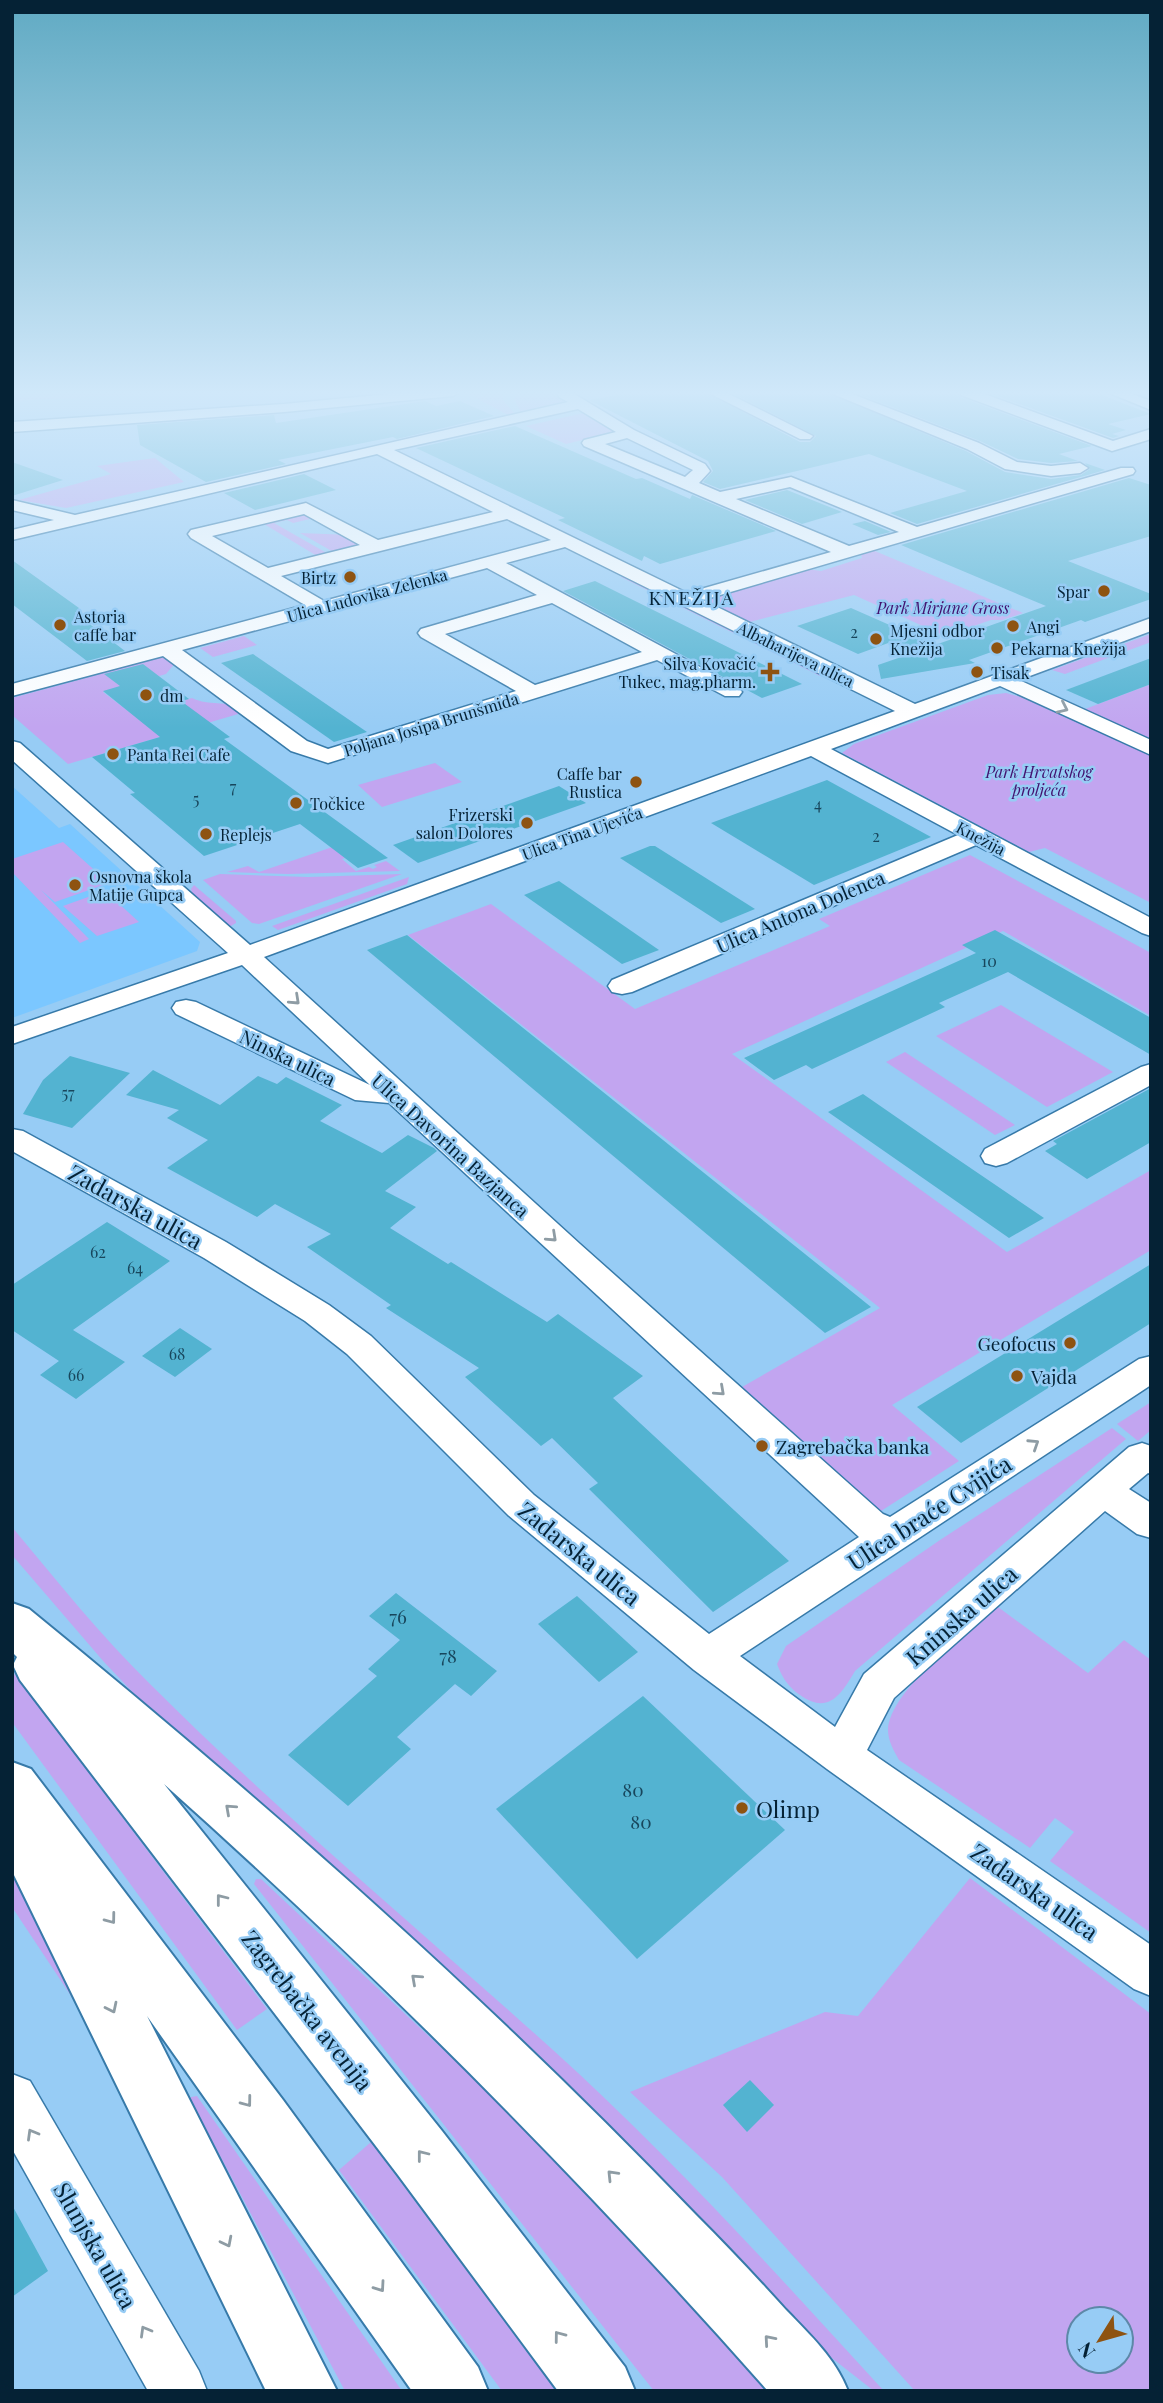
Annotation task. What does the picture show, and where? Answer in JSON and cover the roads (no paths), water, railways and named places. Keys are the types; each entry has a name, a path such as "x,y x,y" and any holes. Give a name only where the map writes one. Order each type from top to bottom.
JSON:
{"main road":[{"path":"12,1623 218,1799 467,2025 733,2299 814,2391"},
{"name":"Zagrebačka avenija","path":"12,1632 420,2153 601,2391"},
{"path":"12,1786 270,2133 454,2391"},
{"path":"12,1817 78,1938 196,2182 303,2391"}],"street":[{"path":"12,535 139,504"},
{"name":"Albaharijeva ulica","path":"491,504 912,711"},
{"path":"732,504 848,552"},
{"path":"846,504 917,533"},
{"path":"684,600 1022,504"},
{"path":"12,505 75,519"},
{"path":"321,607 197,534 306,508 375,546"},
{"path":"266,575 509,513"},
{"name":"Ulica Ludovika Zelenka","path":"12,690 567,541"},
{"path":"490,562 732,692"},
{"name":"Poljana Josipa Brunšmida","path":"533,692 428,633 554,596"},
{"name":"Ulica Tina Ujevića","path":"12,1036 244,955 1151,624"},
{"name":"Poljana Josipa Brunšmida","path":"167,649 299,746 328,756 659,653"},
{"path":"15,668 35,684"},
{"path":"1001,679 1151,748"},
{"name":"Ulica Davorina Bazjanca","path":"12,748 244,955 869,1525 895,1535"},
{"name":"Knežija","path":"812,748 1151,928"},
{"name":"Ulica Antona Dolenca","path":"622,986 977,836"},
{"name":"Ninska ulica","path":"186,1008 365,1094 385,1095 393,1092"},
{"path":"996,1156 1151,1073"},
{"name":"Zadarska ulica","path":"12,1138 226,1256 317,1313 359,1345 521,1505 709,1658 842,1756 1151,1973"},
{"name":"Ulica braće Cvijića","path":"709,1658 731,1640 1151,1368"},
{"name":"Kninska ulica","path":"842,1756 879,1686 1142,1457 1151,1460"},
{"path":"1102,1491 1151,1523"},
{"name":"Slunjska ulica","path":"12,2099 179,2391"}],"place":[{"name":"Birtz","path":"350,577"},
{"name":"Spar","path":"1104,591"},
{"name":"Astoria caffe bar","path":"60,625"},
{"name":"Angi","path":"1013,626"},
{"name":"Mjesni odbor Knežija","path":"876,639"},
{"name":"Pekarna Knežija","path":"997,648"},
{"name":"Silva Kovačić Tukec, mag.pharm.","path":"770,672"},
{"name":"Tisak","path":"977,672"},
{"name":"dm","path":"146,695"},
{"name":"Panta Rei Cafe","path":"113,754"},
{"name":"Caffe bar Rustica","path":"636,782"},
{"name":"Točkice","path":"296,803"},
{"name":"Frizerski salon Dolores","path":"527,823"},
{"name":"Replejs","path":"206,834"},
{"name":"Osnovna škola Matije Gupca","path":"75,885"},
{"name":"Geofocus","path":"1070,1343"},
{"name":"Vajda","path":"1017,1376"},
{"name":"Zagrebačka banka","path":"762,1446"},
{"name":"Olimp","path":"742,1808"}],"district":[{"name":"KNEŽIJA","path":"692,597"}],"park label":[{"name":"Park Mirjane Gross","path":"943,607"},
{"name":"Park Hrvatskog proljeća","path":"1039,780"}]}
